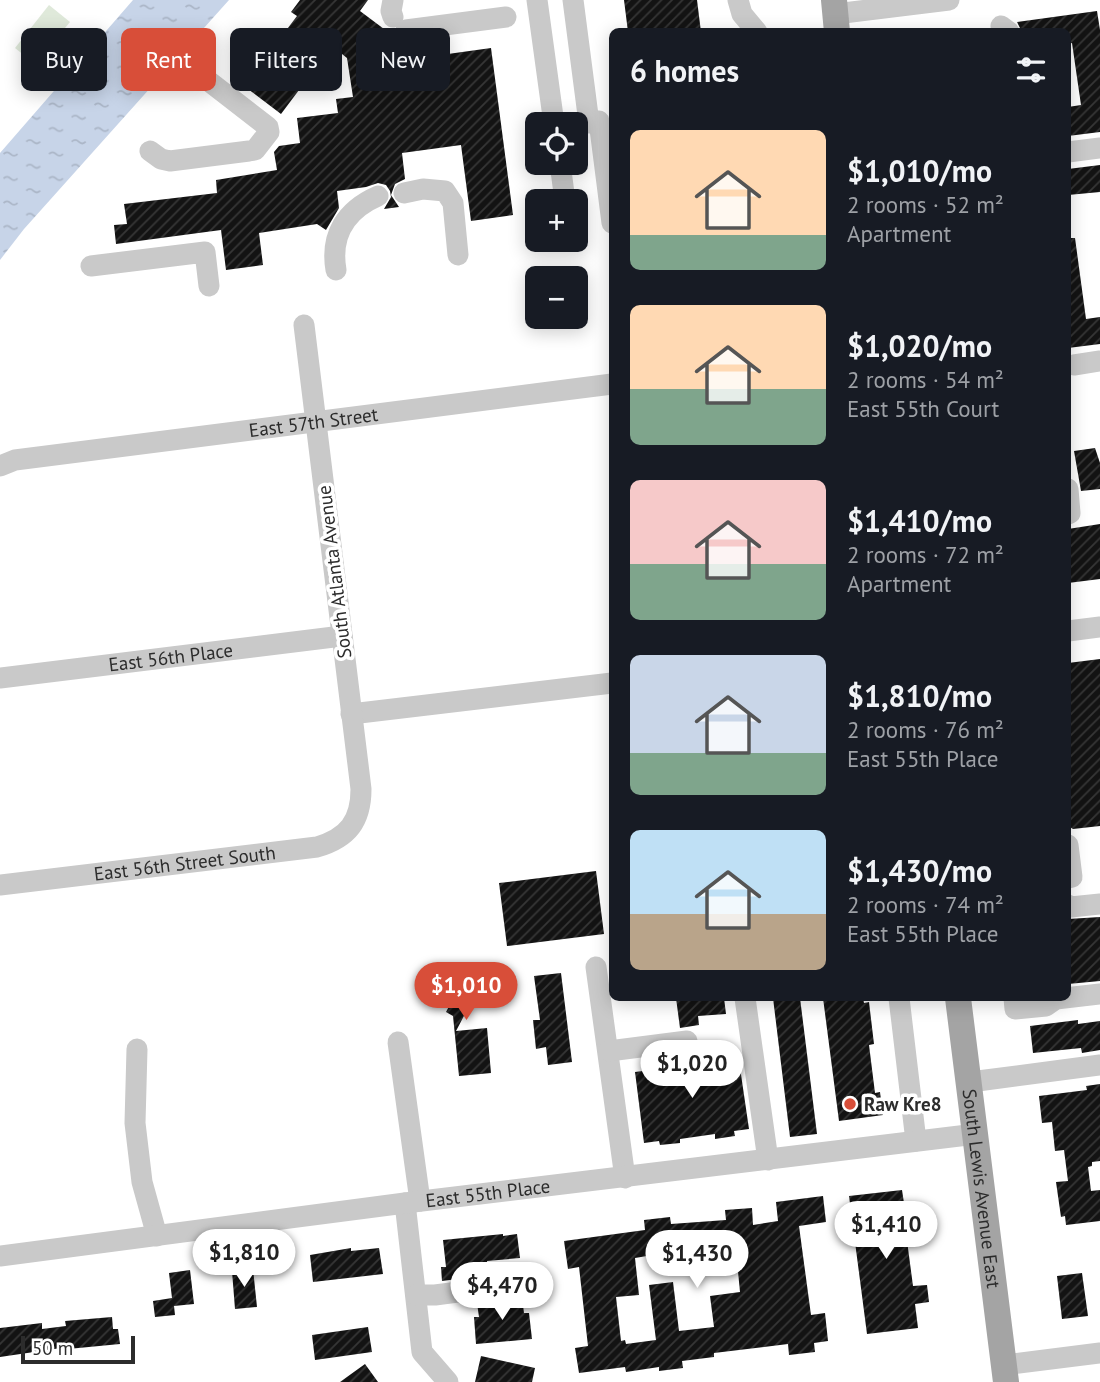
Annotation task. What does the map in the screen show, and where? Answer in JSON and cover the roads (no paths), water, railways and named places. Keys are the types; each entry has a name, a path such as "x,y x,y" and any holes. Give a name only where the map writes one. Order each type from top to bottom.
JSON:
{"main road":[{"name":"South Lewis Avenue East","path":"958,1001 1005,1374"}],"street":[{"path":"537,0 552,112"},
{"path":"573,0 609,206"},
{"path":"738,0 742,14 754,28"},
{"path":"836,15 949,0"},
{"path":"397,16 506,17"},
{"path":"150,150 161,159 170,161 255,150 269,132 268,127 216,87"},
{"path":"1071,152 1100,148"},
{"path":"404,193 423,189 445,191 453,203 458,255"},
{"path":"336,270 333,251 337,236 348,217 361,203 379,196"},
{"path":"91,266 205,252 209,286"},
{"name":"South Atlanta Avenue","path":"304,325 361,789 357,818"},
{"path":"1074,365 1100,361"},
{"name":"East 57th Street","path":"8,463 316,420 609,384"},
{"path":"1071,631 1100,627"},
{"name":"East 56th Place","path":"0,678 342,636"},
{"path":"351,714 609,683"},
{"name":"East 56th Street South","path":"0,885 317,847 334,842 346,834 357,818"},
{"path":"1071,907 1100,904"},
{"path":"596,967 625,1178"},
{"path":"1071,997 1100,994"},
{"path":"745,1001 768,1160"},
{"path":"899,1001 916,1141"},
{"path":"1014,1001 1015,1009 1046,1006 1053,1001"},
{"path":"609,1052 687,1041"},
{"path":"398,1042 413,1202 416,1295 422,1352 448,1382"},
{"path":"137,1049 136,1134 142,1182 157,1236"},
{"path":"970,1082 1100,1065"},
{"name":"East 55th Place","path":"0,1256 413,1202 976,1134"},
{"path":"416,1295 512,1285"},
{"path":"1005,1374 1100,1353"}],"water":[{"path":"133,0 229,0 204,28 121,28 121,91 148,91 24,229 0,260 0,153 54,91 107,91 107,30"}],"place":[{"name":"Raw Kre8","path":"850,1104"}]}
